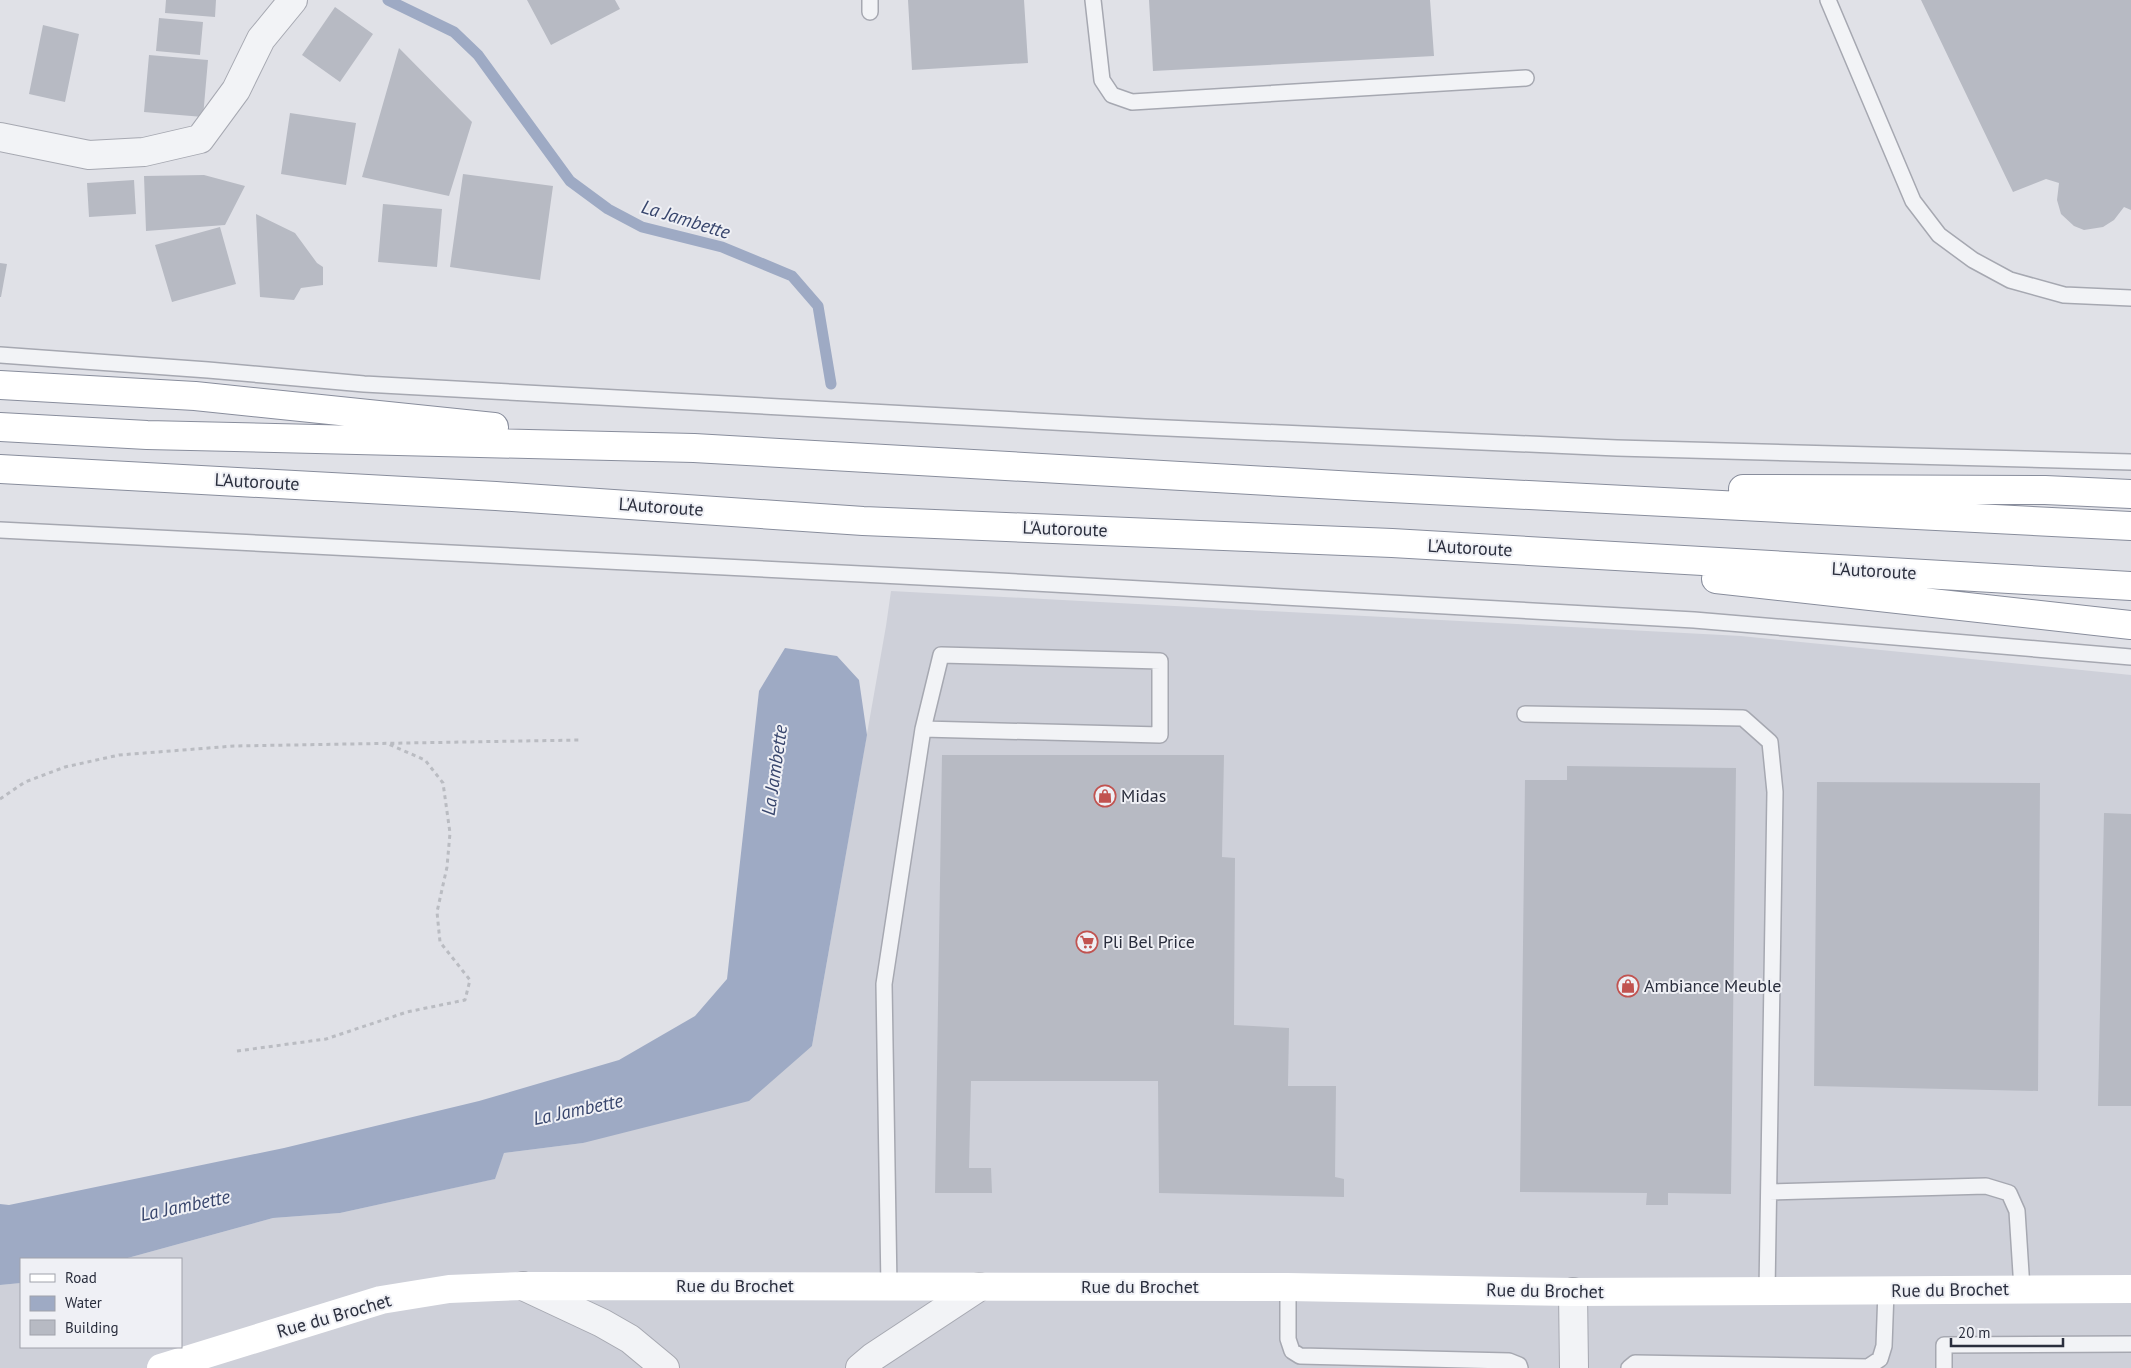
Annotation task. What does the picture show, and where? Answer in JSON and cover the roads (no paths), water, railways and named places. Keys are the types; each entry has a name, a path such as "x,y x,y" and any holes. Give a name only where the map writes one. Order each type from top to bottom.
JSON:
{"main road":[{"path":"0,385 195,396 694,448"},
{"path":"0,427 147,435 694,448 1372,487 2131,526"},
{"name":"L'Autoroute","path":"0,469 486,495 863,521 1392,543 2131,586"},
{"path":"0,480 132,475"},
{"path":"1372,487 2045,490 2131,494"},
{"path":"1392,543 2131,626"},
{"name":"Rue du Brochet","path":"161,1368 381,1300 449,1289 523,1286 1288,1287 1573,1292 2131,1289"}],"street":[{"path":"0,137 89,156 144,152 200,139 236,90 261,39 293,0"},
{"path":"523,1286 602,1323 630,1340 664,1368"},
{"path":"860,1368 873,1357 979,1288"},
{"path":"1573,1292 1574,1368"}],"lane":[{"path":"1093,0 1102,80 1112,95 1132,102 1526,78"},
{"path":"1828,0 1913,201 1939,235 1973,260 2010,280 2064,295 2131,298"},
{"path":"0,355 208,370 364,384 1164,428 1617,448 2131,462"},
{"path":"0,530 999,581 1694,620 2131,657"},
{"path":"889,1287 884,984 923,729 941,655 1160,660 1160,735 923,729"},
{"path":"1524,714 1743,718 1770,742 1775,792 1767,1291"},
{"path":"1769,1192 1986,1186 2009,1193 2017,1211 2022,1289"},
{"path":"1288,1287 1288,1339 1292,1351 1300,1356 1509,1360 1520,1368"},
{"path":"1629,1368 1635,1363 1868,1367 1880,1359 1884,1346 1886,1291"},
{"path":"1944,1368 1944,1345 2131,1344"}],"water":[{"path":"785,648 837,656 859,680 867,735 812,1046 749,1101 583,1143 504,1153 495,1179 340,1213 273,1218 128,1258 20,1258 20,1283 0,1285 0,1204 9,1205 284,1148 479,1101 619,1060 695,1016 727,979 759,691"}],"waterway":[{"name":"La Jambette","path":"388,0 454,32 478,55 570,181 608,209 642,227 722,247 792,276 818,306 831,384"}],"place":[{"name":"Midas","path":"1105,796"},
{"name":"Pli Bel Price","path":"1087,942"},
{"name":"Ambiance Meuble","path":"1628,986"}]}
